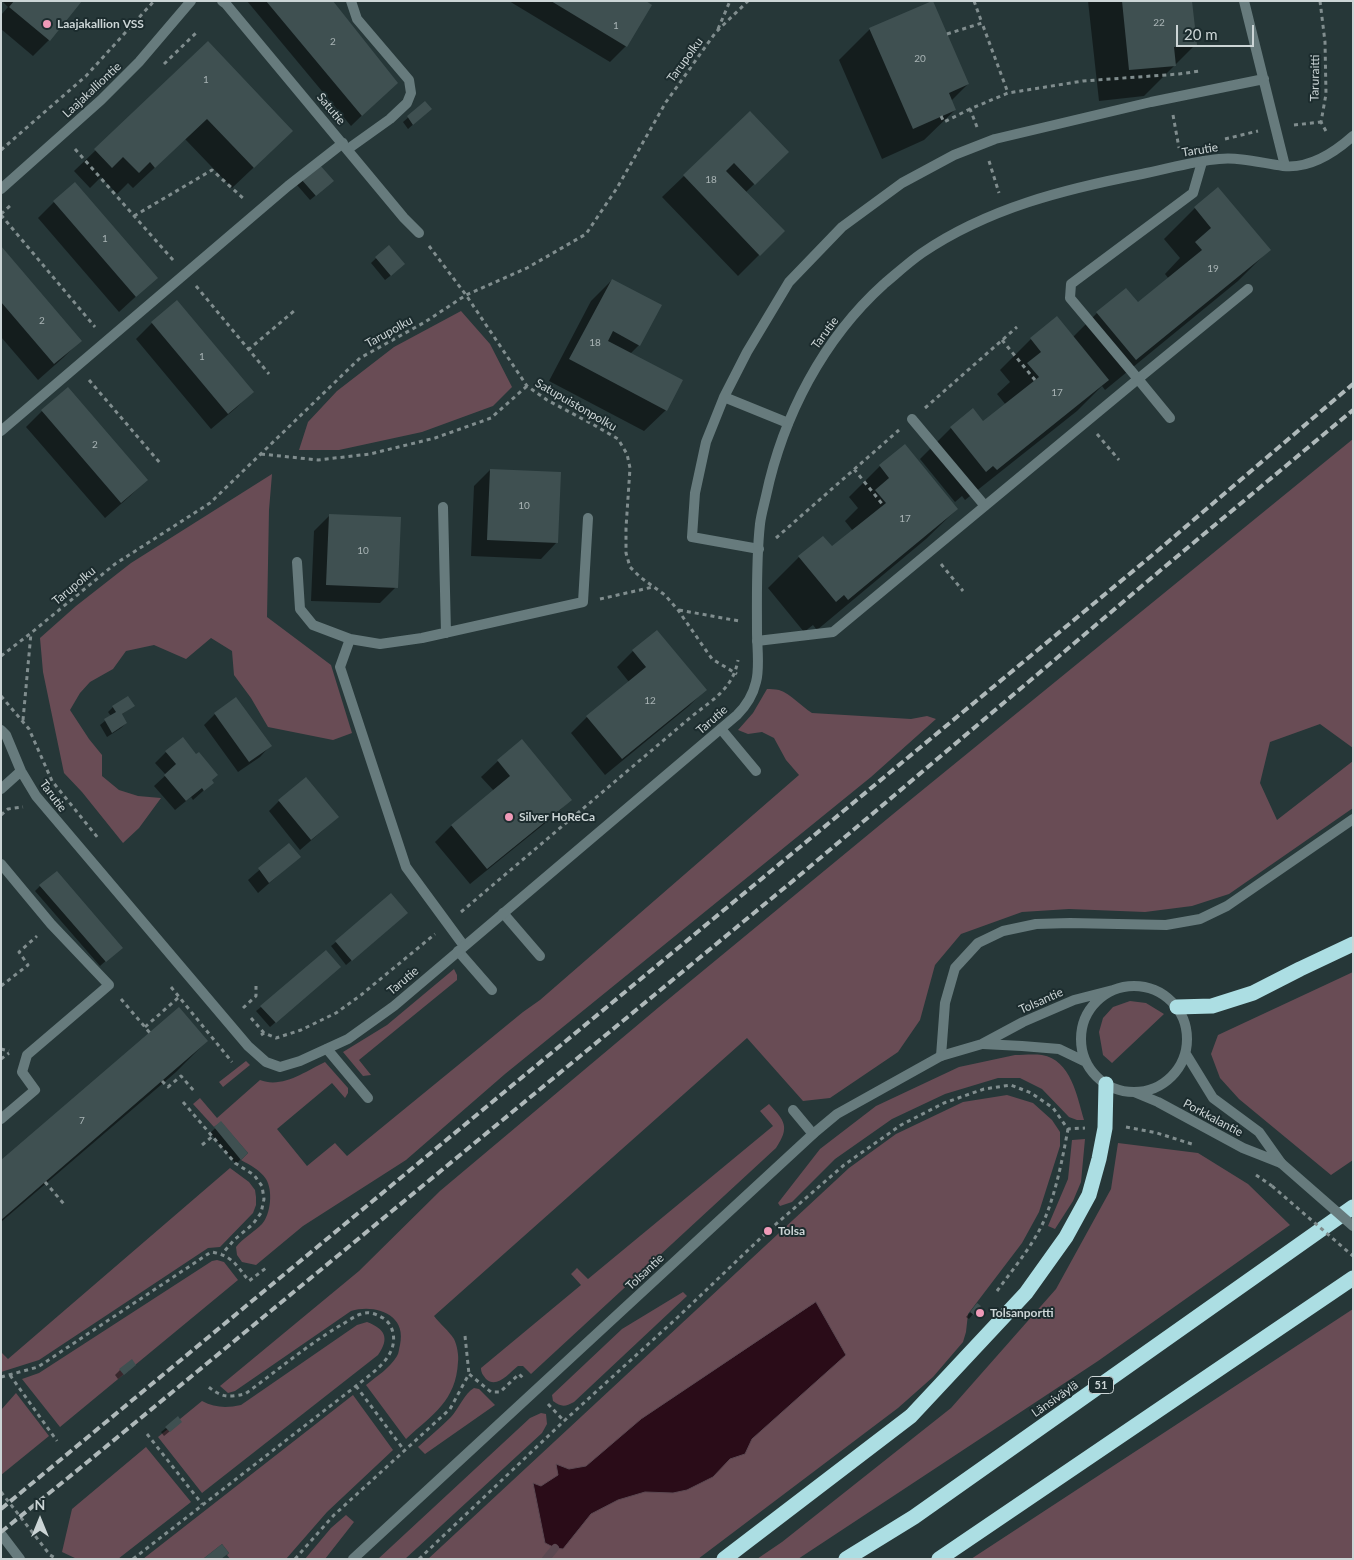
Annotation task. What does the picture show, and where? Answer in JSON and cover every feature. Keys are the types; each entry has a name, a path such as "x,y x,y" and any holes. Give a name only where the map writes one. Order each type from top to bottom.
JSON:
{"highway":[{"path":"1177,1007 1212,1006 1253,993 1353,944"},
{"path":"724,1559 757,1536 911,1416 1026,1293 1066,1237 1089,1195 1106,1128 1106,1084"},
{"name":"Länsiväylä","path":"846,1559 914,1517 1353,1207"},
{"path":"939,1559 1353,1278"}],"street":[{"name":"Laajakalliontie","path":"1,189 93,107 139,62 191,1"},
{"name":"Satutie","path":"222,1 419,234"},
{"path":"1,431 288,186 346,146 390,119 407,103 411,93 409,80 357,19 351,1"},
{"path":"1244,1 1285,166"},
{"path":"759,549 692,537 695,493 706,442 724,397 747,352 789,282 842,227 902,183 954,155 983,143 1264,79"},
{"name":"Tarutie","path":"1,730 6,735 21,771 36,796 248,1046 266,1062 280,1067 328,1049 348,1040 394,1006 721,730 749,703 757,679 757,593 760,524 771,472 788,423 813,370 853,315 883,285 920,254 959,230 1010,208 1089,184 1220,159 1250,159 1285,166 1308,164 1338,149 1353,136"},
{"path":"1170,418 1070,298 1071,284 1193,193 1202,162"},
{"path":"757,642 833,632 1248,289"},
{"path":"724,397 788,423"},
{"path":"912,419 985,506"},
{"path":"443,507 446,633"},
{"path":"297,562 300,608 313,625 350,639 380,644 446,633 583,602 588,518"},
{"path":"350,639 340,667 406,867 461,949 492,990"},
{"path":"721,730 756,771"},
{"path":"1,789 21,771"},
{"path":"942,1056 944,1003 955,968 978,943 1003,931 1036,924 1166,925 1200,918 1227,906 1353,819"},
{"path":"1,864 50,924 109,985 26,1055 22,1072 35,1090 1,1119"},
{"path":"503,913 540,956"},
{"path":"1141,987 1159,992 1177,1007 1185,1024 1188,1042 1186,1054 1177,1070 1168,1080 1152,1089 1134,1092 1123,1091 1106,1084 1092,1072 1086,1062 1082,1045 1082,1033 1087,1016 1098,1001 1113,990 1141,987"},
{"name":"Tolsantie","path":"353,1559 812,1134 837,1114 942,1056 982,1044 1023,1022 1066,1003 1113,990"},
{"name":"Tolsantie","path":"982,1044 1059,1050 1086,1062"},
{"path":"328,1049 368,1098"},
{"name":"Porkkalantie","path":"1186,1054 1213,1098 1259,1132 1281,1164 1353,1226"},
{"name":"Porkkalantie","path":"1134,1092 1243,1148 1281,1164"},
{"path":"793,1110 812,1134"},
{"path":"1,1534 20,1559"}],"path":[{"path":"1,150 86,76 154,1"},
{"path":"716,32 730,1"},
{"name":"Tarupolku","path":"1,656 115,564 210,503 360,358 425,322 466,296 527,268 586,234 617,188 666,102 716,32 748,1"},
{"path":"974,1 1008,93"},
{"name":"Taruraitti","path":"1320,1 1325,42 1326,94 1320,122 1338,149"},
{"path":"947,34 982,23"},
{"path":"942,116 944,122 1008,93 1083,81 1180,74 1206,70"},
{"path":"1170,99 1179,149"},
{"path":"970,109 1000,194"},
{"path":"134,216 212,170 259,211"},
{"path":"1,214 107,340"},
{"name":"Satupuistonpolku","path":"419,234 466,296 527,386 548,400 618,439 627,454 630,468 626,528 626,553 630,567 664,595 678,610 712,659 736,674 757,679"},
{"path":"248,350 294,311"},
{"path":"759,549 774,540 1017,327"},
{"path":"1002,340 1034,380"},
{"path":"78,366 160,463"},
{"path":"262,454 318,460 370,454 435,438 492,418 527,386"},
{"path":"1087,422 1119,460"},
{"path":"854,469 883,505"},
{"path":"930,552 963,591"},
{"path":"583,602 653,587"},
{"path":"678,610 740,621"},
{"path":"23,721 31,633"},
{"path":"1,696 29,729 52,781"},
{"path":"1,815 8,809 23,807"},
{"path":"1,986 28,965 19,952 50,924"},
{"path":"109,985 150,1032"},
{"path":"243,1008 256,996 256,986"},
{"path":"145,1027 179,997"},
{"path":"162,1081 168,1087 181,1076 196,1092"},
{"path":"419,1559 768,1231 844,1165 901,1125 944,1103 984,1089 1011,1085 1031,1093 1053,1108 1068,1129 1055,1188 1043,1222 1028,1248 996,1292"},
{"path":"183,1102 235,1163 254,1175 262,1186 264,1199 261,1213 253,1224 234,1240 222,1254"},
{"path":"1068,1129 1126,1127 1157,1133 1198,1146"},
{"path":"202,1145 213,1136"},
{"path":"1256,1174 1353,1256"},
{"path":"45,1182 64,1204"},
{"path":"1,1377 38,1367 212,1252 222,1254 230,1259 249,1281 266,1268"},
{"path":"133,1559 356,1386 386,1360 394,1340 393,1331 387,1320 372,1313 362,1314 326,1334 245,1394 231,1397 218,1395 206,1386"},
{"path":"295,1559 334,1515 450,1409 469,1374 466,1336"},
{"path":"469,1374 491,1392 500,1392 519,1374 564,1421"},
{"path":"10,1375 57,1440"},
{"path":"356,1386 404,1450"},
{"path":"147,1434 202,1504"},
{"path":"1,1492 50,1555 57,1559"}],"shaded area":[{"path":"461,311 490,344 512,387 493,406 422,432 339,450 299,450 308,422 337,391 394,347"},
{"path":"1353,439 1353,748 1320,724 1270,742 1260,783 1277,820 1353,761 1353,808 1229,894 1192,906 1145,912 1069,909 1022,912 961,934 935,965 920,1020 898,1052 830,1098 803,1101 747,1038 434,1316 455,1341 458,1357 456,1375 453,1387 441,1406 406,1439 366,1385 391,1364 398,1355 400,1345 401,1334 399,1326 394,1319 379,1311 360,1309 351,1311 235,1391 228,1393 220,1386 359,1271 440,1191 659,1007"},
{"path":"272,474 269,510 267,617 331,665 352,733 333,740 268,727 251,698 234,675 232,651 211,638 186,659 154,645 126,651 113,669 90,682 80,693 70,710 102,755 102,776 119,790 138,796 161,798 139,828 123,843 82,792 64,773 43,672 40,638 76,606 131,563"},
{"path":"767,689 783,692 812,713 911,719 927,716 936,719 871,777 505,1074 406,1160 303,1226 256,1265 242,1262 237,1255 236,1247 265,1220 270,1202 270,1189 261,1173 241,1160 248,1153 221,1122 214,1127 193,1104 200,1098 217,1118 260,1080 268,1082 285,1081 325,1062 348,1088 345,1098 332,1083 277,1129 307,1166 335,1143 347,1156 540,1000 799,775 786,760 774,738 762,732 748,734 738,730 753,713"},
{"path":"454,969 457,980 359,1060 371,1075 363,1076 343,1052 387,1025"},
{"path":"1353,972 1353,1160 1331,1175 1239,1099 1220,1078 1211,1054 1218,1035"},
{"path":"1130,1001 1146,1003 1164,1014 1112,1063 1103,1055 1099,1032 1103,1018 1113,1007"},
{"path":"1015,1055 1042,1055 1052,1058 1060,1064 1071,1080 1084,1120 1069,1117 1042,1089 1020,1078 998,1078 945,1094 892,1119 835,1159 792,1202 780,1206 778,1203 820,1149 876,1106 959,1067"},
{"path":"246,1061 250,1065 223,1087 219,1082"},
{"path":"1007,1095 1033,1103 1052,1120 1060,1132 1060,1146 1039,1212 1022,1243 968,1314 963,1342 933,1377 898,1408 698,1559 428,1559 849,1168 896,1134 963,1102"},
{"path":"769,1104 784,1124 783,1135 776,1148 531,1374 523,1366 518,1366 499,1381 490,1382 486,1379 481,1368 581,1285 571,1274 577,1268 588,1279 773,1126 760,1111"},
{"path":"1085,1139 1081,1182 1073,1201 1055,1229 1048,1226 1068,1179 1072,1140"},
{"path":"1118,1143 1198,1153 1248,1184 1290,1225 1098,1361 798,1559 757,1559 782,1542 951,1408 1056,1289 1111,1189"},
{"path":"230,1168 249,1182 255,1190 256,1205 253,1213 220,1247 208,1248 39,1360 1,1372 1,1352 8,1359"},
{"path":"212,1261 224,1262 238,1280 60,1427 22,1379 39,1373"},
{"path":"683,1292 687,1296 574,1402 563,1406 553,1401 552,1395 622,1329"},
{"path":"816,1302 846,1355 752,1439 745,1454 730,1459 713,1477 687,1490 673,1493 645,1492 618,1500 591,1514 563,1549 555,1548 545,1543 533,1483 541,1486 558,1475 556,1464 569,1469 586,1466 641,1419"},
{"path":"1353,1309 1353,1559 971,1559"},
{"path":"367,1322 382,1331 384,1335 384,1344 378,1355 202,1493 158,1437 202,1401 221,1407 241,1405 357,1325"},
{"path":"474,1388 479,1389 495,1405 425,1454 418,1447 451,1417 467,1394"},
{"path":"16,1393 49,1436 1,1475 1,1410"},
{"path":"353,1395 393,1450 327,1512 286,1559 230,1559 227,1555 229,1553 222,1544 203,1559 143,1559"},
{"path":"541,1413 546,1414 547,1424 542,1433 405,1559 378,1559 530,1418"},
{"path":"146,1447 191,1502 118,1559 77,1559 62,1552 72,1509"},
{"path":"346,1515 354,1522 325,1559 305,1559 331,1528"}],"building":[{"name":"Laajakallion VSS","path":"14,1 82,1 50,41 9,7"},
{"path":"266,1 333,1 398,83 362,116"},
{"path":"551,1 646,1 652,5 627,47"},
{"path":"932,1 969,84 949,93 956,110 913,129 869,28"},
{"path":"1122,1 1192,1 1197,45 1174,47 1176,66 1129,70"},
{"path":"208,41 293,131 254,168 207,119 155,168 150,162 139,173 123,157 112,168 94,149"},
{"path":"425,101 432,109 413,125 407,116"},
{"path":"750,111 789,152 755,185 734,163 726,171 785,231 760,256 683,175"},
{"path":"319,164 334,181 316,196 301,179"},
{"path":"75,182 158,278 136,297 53,201"},
{"path":"1218,187 1271,250 1136,360 1096,312 1126,288 1138,302 1202,250 1195,242 1211,228 1194,207"},
{"path":"389,245 405,264 391,276 375,257"},
{"path":"1,246 82,341 54,364 1,302"},
{"path":"612,279 662,305 640,346 613,331 608,341 683,380 667,411 569,359"},
{"path":"177,300 254,392 228,414 151,322"},
{"path":"1057,316 1109,380 997,470 993,466 986,472 950,427 973,408 983,421 1039,377 1027,363 1041,352 1030,338"},
{"path":"68,387 148,480 121,503 41,410"},
{"path":"905,444 958,509 848,600 844,595 836,602 798,556 823,536 832,546 886,503 875,490 889,478 879,465"},
{"path":"490,469 561,472 558,543 487,540"},
{"path":"329,514 401,517 398,588 326,585"},
{"path":"657,630 707,690 622,759 586,716 646,667 632,650"},
{"path":"128,696 135,706 122,714 127,723 112,733 104,719 116,712 112,706"},
{"path":"236,697 272,746 249,762 214,713"},
{"path":"183,737 196,754 199,752 218,775 212,780 214,783 204,791 202,788 186,801 164,775 176,764 165,751"},
{"path":"522,739 572,800 487,869 451,825 510,776 497,760"},
{"path":"306,777 339,817 311,840 278,800"},
{"path":"289,843 301,857 269,883 258,868"},
{"path":"57,871 123,948 106,962 39,885"},
{"path":"391,893 408,913 352,961 335,941"},
{"path":"326,950 341,967 276,1023 260,1006"},
{"path":"179,1007 208,1041 1,1220 1,1160"},
{"path":"221,1121 248,1153 241,1160 214,1127"},
{"path":"977,1303 981,1306 974,1315 970,1312"},
{"path":"132,1359 136,1365 124,1375 119,1369"},
{"path":"178,1416 182,1422 170,1432 165,1427"},
{"path":"222,1544 229,1553 221,1559 203,1559"}],"waterway":[{"path":"546,1559 555,1548"}],"railway":[{"path":"1,1509 1156,552 1353,384"},
{"path":"1,1532 800,875 1353,410"}],"place":[{"name":"Laajakallion VSS","path":"47,24"},
{"name":"Silver HoReCa","path":"509,817"},
{"name":"Tolsa","path":"768,1231"},
{"name":"Tolsanportti","path":"980,1313"}]}
